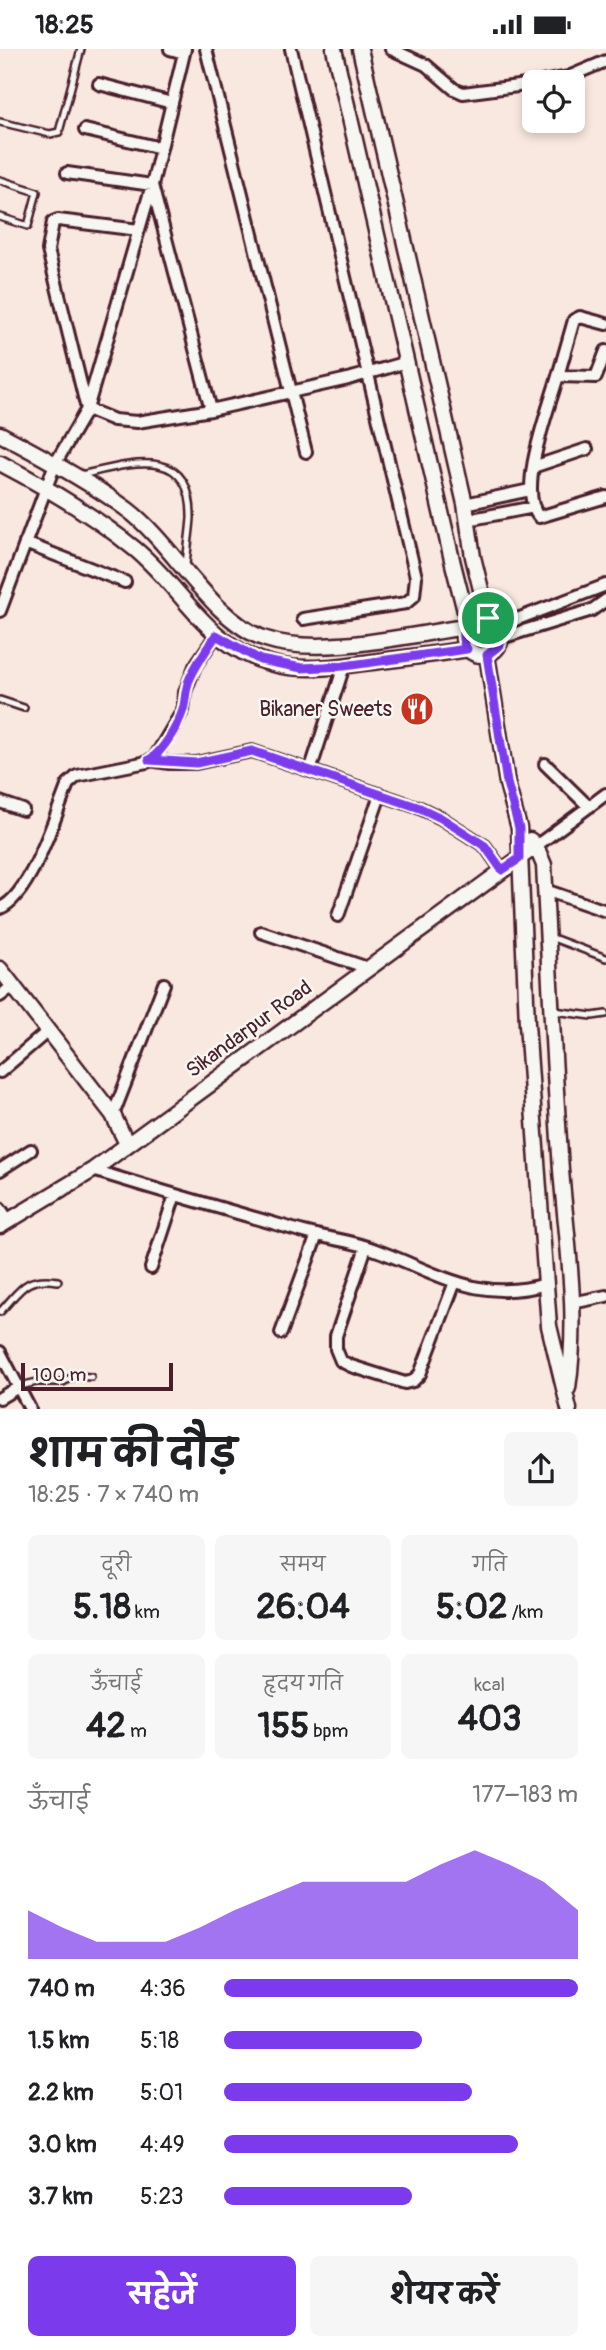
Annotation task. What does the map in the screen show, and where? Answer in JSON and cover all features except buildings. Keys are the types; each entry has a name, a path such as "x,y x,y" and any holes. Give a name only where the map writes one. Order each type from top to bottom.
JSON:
{"street":[{"path":"0,611 45,487 87,408 152,185 185,51 170,49"},
{"path":"206,49 306,453"},
{"path":"291,49 411,555 416,587 414,596 406,603 303,619"},
{"path":"334,49 467,625 463,641 467,649 475,655 487,655 496,649 496,627 473,557 465,504 360,49"},
{"path":"391,49 426,65 454,89 463,93 522,86"},
{"path":"585,70 606,61"},
{"path":"99,84 172,103"},
{"path":"85,130 161,148"},
{"path":"67,173 152,185"},
{"path":"152,185 211,410"},
{"path":"87,408 48,250 53,222 58,220 139,230"},
{"path":"606,324 580,317 574,320 533,467 530,490 537,517 543,518 606,497"},
{"path":"558,376 596,377 606,351"},
{"path":"87,408 114,420 136,422 211,410 407,362"},
{"path":"0,434 55,464 128,510 156,535 215,605 263,639 310,647 379,640 467,625 477,617 496,627 592,610 606,600"},
{"path":"533,467 587,449"},
{"path":"0,463 101,522 169,582 195,615 216,635 260,660 302,668 344,666 467,649"},
{"path":"465,504 530,490"},
{"path":"467,520 534,507"},
{"path":"25,543 125,582"},
{"path":"496,627 606,585"},
{"path":"149,760 161,749 177,722 183,710 185,692 192,674 216,635"},
{"path":"487,655 507,783 519,828 527,1024 549,1326 568,1403"},
{"path":"310,771 344,666"},
{"path":"0,908 8,905 33,871 68,784 77,776 149,760 196,763 252,751 441,818 485,846 502,870"},
{"path":"545,764 589,807"},
{"path":"536,846 606,794"},
{"path":"338,916 380,795"},
{"path":"0,802 23,810"},
{"path":"519,828 536,846 544,865 546,936 574,1315 568,1403"},
{"name":"Sikandarpur Road","path":"4,1224 93,1170 536,846"},
{"path":"545,890 606,911"},
{"path":"261,932 368,968"},
{"path":"0,969 113,1115 127,1144"},
{"path":"113,1115 164,984"},
{"path":"0,996 14,985"},
{"path":"0,1072 48,1031"},
{"path":"0,1170 31,1150"},
{"path":"93,1170 366,1247 455,1282 500,1292 546,1284"},
{"path":"151,1268 175,1195"},
{"path":"0,1208 4,1224"},
{"path":"281,1333 317,1235"},
{"path":"366,1247 337,1336 336,1349 341,1361 351,1366 404,1383 413,1381 420,1374 455,1282"},
{"path":"572,1303 606,1296"},
{"path":"0,1352 30,1409"},
{"path":"0,1398 20,1386"}],"lane":[{"path":"0,122 50,134 59,132 81,49"},
{"path":"0,180 37,192 28,226 0,217"},
{"path":"75,477 144,463 168,467 178,473 185,483 190,507 185,569"},
{"path":"0,700 24,708"},
{"path":"546,936 606,958"},
{"path":"551,1011 592,1016 606,1014"},
{"path":"0,1312 20,1290 34,1280 58,1280"},
{"path":"20,1386 37,1382 64,1382 75,1376 91,1377"}],"place":[{"name":"Bikaner Sweets","path":"417,709"}],"route":[{"path":"477,617 488,618 496,622 501,634 500,645 487,655 507,783 519,828 519,859 502,870 485,846 420,808 252,751 196,763 149,760 161,749 177,722 183,710 188,681 216,635 260,660 281,666 344,666 467,649 463,641 465,627 477,617"}]}
